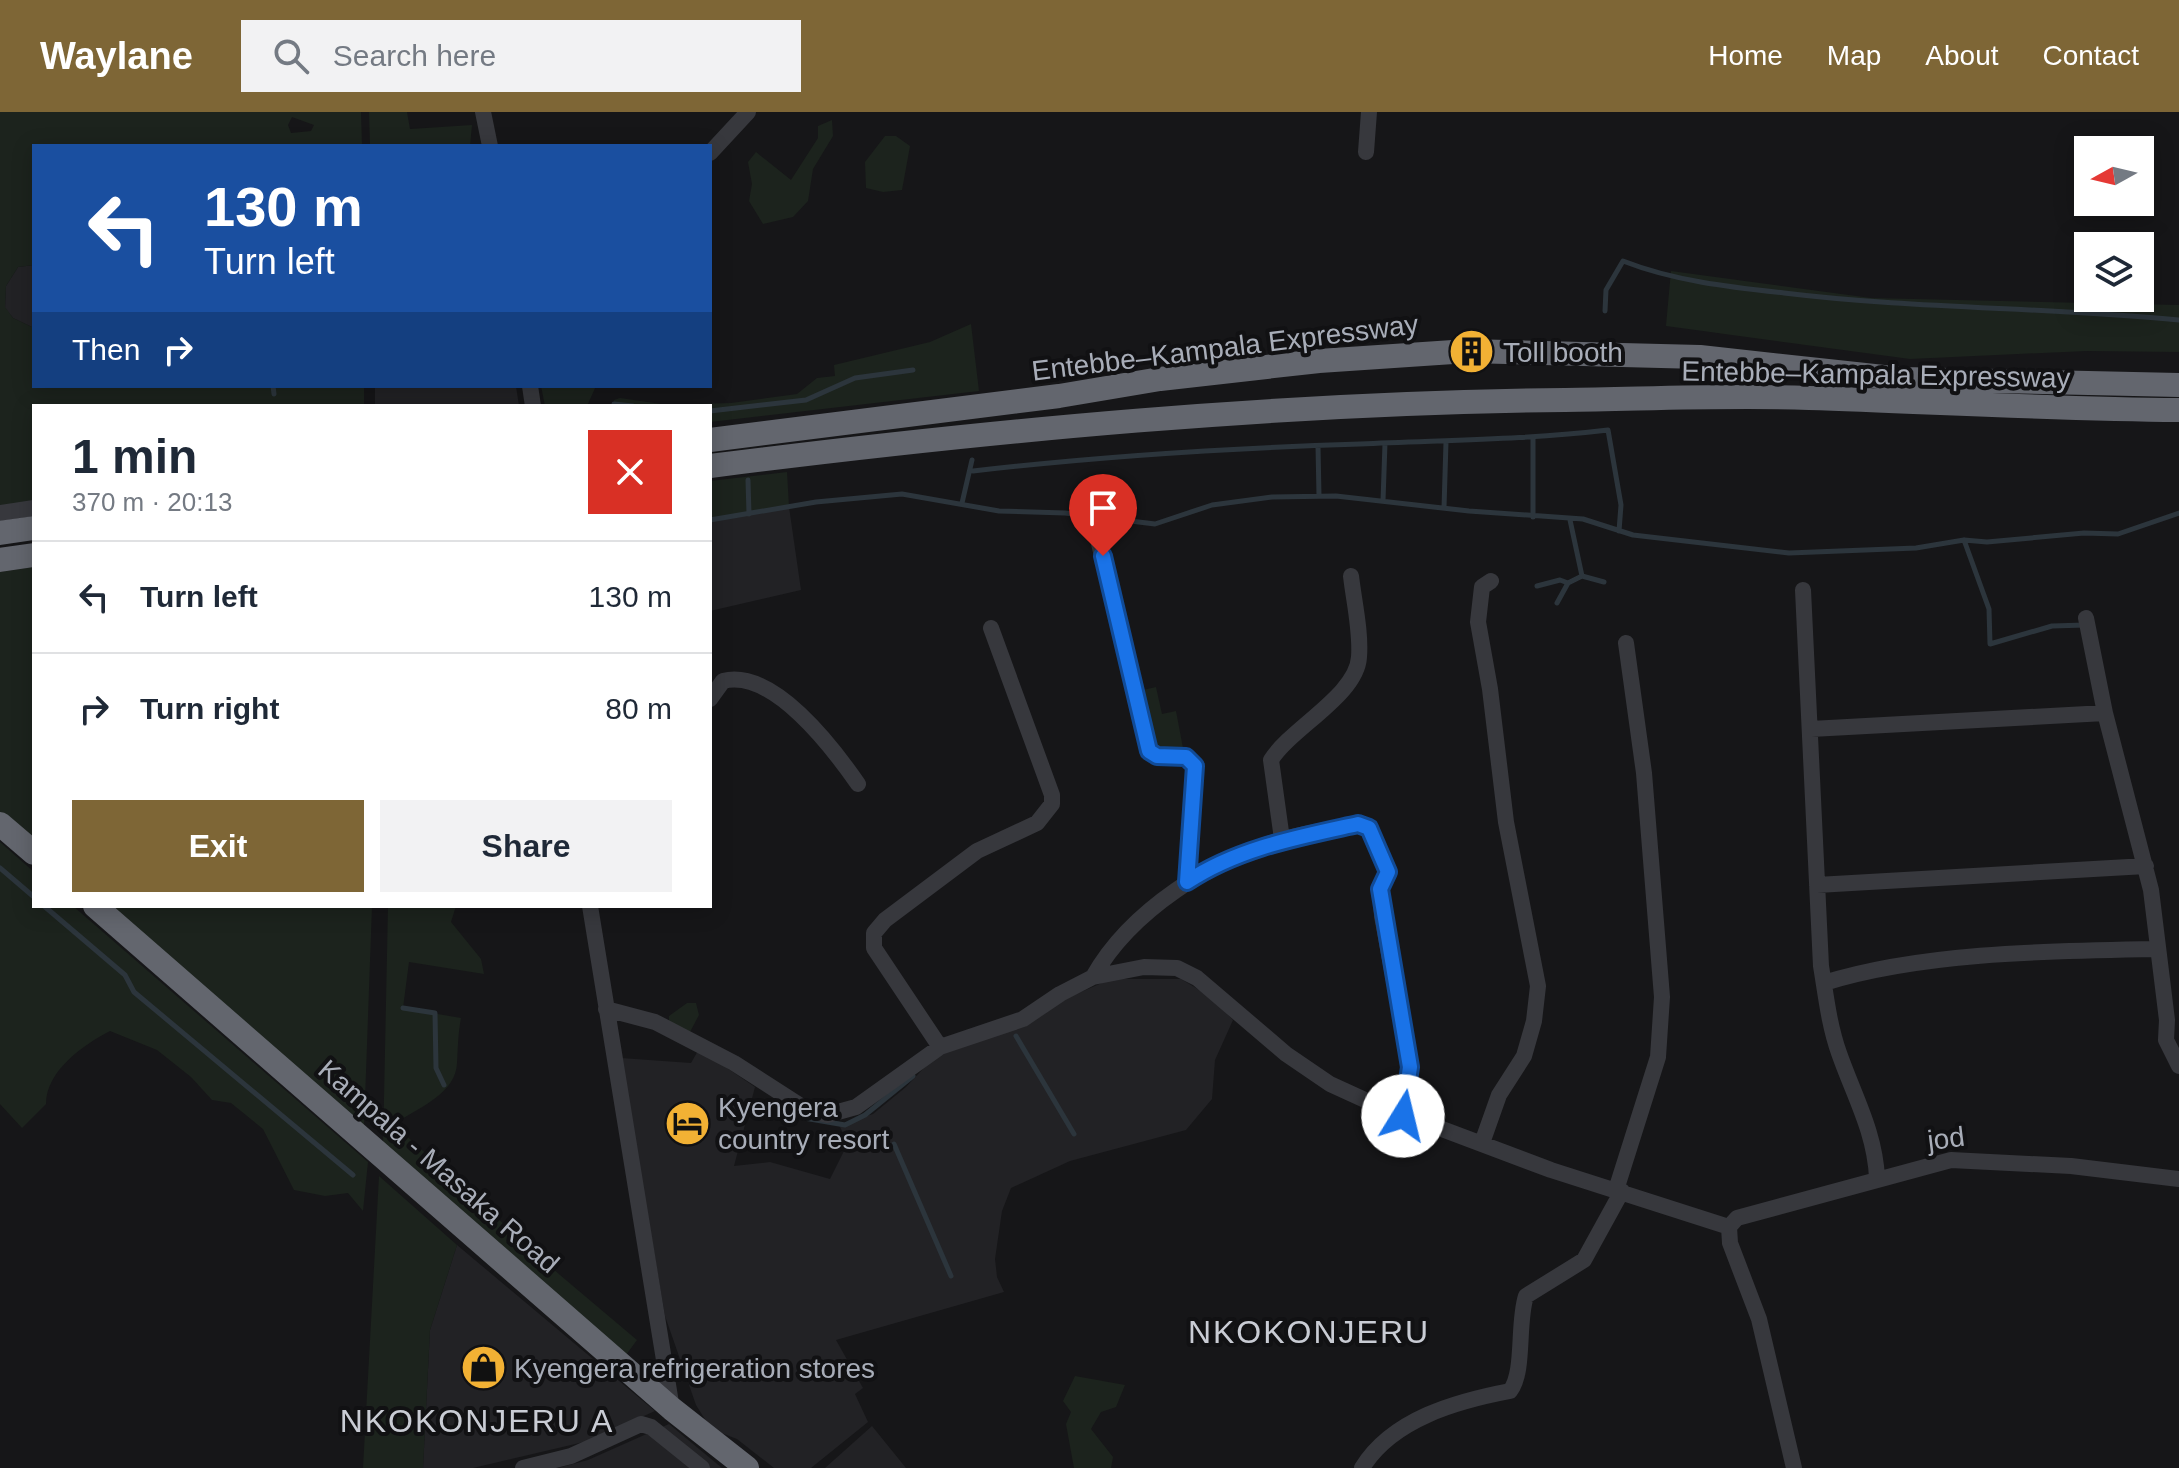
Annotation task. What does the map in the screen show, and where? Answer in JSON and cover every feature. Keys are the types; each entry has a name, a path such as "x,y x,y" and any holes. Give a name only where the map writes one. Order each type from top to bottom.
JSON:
{"highway":[{"name":"Entebbe–Kampala Expressway","path":"712,440 1059,396 1160,379 1319,361 1468,351 1700,357 1902,379 2179,385"},
{"name":"Entebbe–Kampala Expressway","path":"712,466 936,438 1240,411 1561,400 1806,398 1998,408 2179,410"},
{"path":"0,533 32,528"},
{"path":"0,560 32,555"},
{"path":"0,824 32,851"},
{"name":"Kampala - Masaka Road","path":"97,908 672,1409 744,1467"}],"street":[{"path":"483,112 490,144"},
{"path":"712,151 748,112"},
{"path":"1366,152 1369,112"},
{"path":"0,513 32,508"},
{"path":"1095,527 1149,751 1157,756 1186,757 1195,766 1187,882"},
{"path":"1282,839 1271,760 1279,747 1343,689 1356,672 1359,657 1351,576"},
{"path":"1482,1143 1499,1095 1524,1056 1534,1021 1538,986 1506,822 1505,794 1478,622 1482,587 1491,581"},
{"path":"1803,590 1824,983 1839,1052 1869,1126 1876,1152 1877,1178"},
{"path":"2086,618 2105,713 2146,866 2167,1020 2166,1040 2179,1066"},
{"path":"940,1047 874,948 874,933 885,920 977,851 1037,823 1052,804 991,628"},
{"path":"1362,1468 1370,1455 1405,1427 1465,1400 1510,1391 1517,1381 1519,1318 1526,1296 1584,1260 1619,1191 1658,1057 1662,997 1644,773 1626,643"},
{"path":"712,696 723,681 735,678 779,695 842,761 858,784"},
{"path":"1811,729 2105,713"},
{"path":"1093,977 1112,946 1203,872 1282,839 1358,824 1369,828 1388,872 1380,889 1382,916 1410,1067 1403,1116"},
{"path":"1817,885 2146,866"},
{"path":"590,908 672,1409"},
{"path":"1824,983 1892,966 2024,955 2156,949"},
{"path":"606,1009 655,1022 734,1063 807,1110 827,1115 856,1107 940,1047 1023,1019 1060,994 1093,977 1144,967 1177,968 1197,978 1286,1054 1330,1084 1403,1116 1729,1227 1730,1243 1759,1319 1794,1468"},
{"name":"jod","path":"1729,1227 1737,1218 1951,1160 1977,1159 2179,1179"},
{"path":"523,1468 571,1456 646,1424 702,1468"}],"shaded area":[{"path":"0,112 361,112 362,144 32,144 32,265 18,267 6,286 5,307 13,318 32,327 32,388 364,388 364,404 32,404 32,501 0,506","holes":["292,117 314,125 311,131 291,133 288,125"]},
{"path":"369,112 407,112 410,129 472,125 470,144 370,144"},
{"path":"832,120 833,136 813,169 808,201 793,217 763,224 749,201 752,184 748,162 756,152 791,180 818,138 818,126"},
{"path":"885,136 896,136 910,146 902,190 883,192 866,188 865,162"},
{"path":"32,265 32,327 13,318 5,308 6,286 18,267"},
{"path":"1671,271 1871,298 2074,303 2074,312 2154,312 2154,304 2179,305 2179,352 2086,351 1910,359 1666,326"},
{"path":"971,324 979,391 712,422 712,404 700,404 797,394 817,378 835,376 834,365 930,342"},
{"path":"375,388 516,388 519,404 375,404"},
{"path":"541,388 595,388 588,404 545,404"},
{"path":"620,398 661,404 614,404 614,400"},
{"path":"787,472 789,507 712,520 712,481"},
{"path":"789,507 801,590 712,611 712,520"},
{"path":"32,567 32,841 0,813 0,572"},
{"path":"1156,687 1162,714 1176,711 1183,748 1155,754 1143,690"},
{"path":"0,842 32,870 32,908 75,908 368,1162 363,1211 348,1193 325,1196 294,1190 263,1129 231,1103 212,1100 191,1077 157,1050 110,1031 68,1060 52,1081 46,1104 22,1128 0,1104"},
{"path":"106,908 372,908 364,1128"},
{"path":"388,908 455,908 451,922 481,959 484,974 409,962 403,1008 461,1018 455,1074 436,1098 399,1121 401,1131 637,1340 626,1355 383,1146"},
{"path":"1111,979 1181,979 1211,997 1233,1020 1215,1060 1212,1099 1186,1130 1070,1161 1011,1188 1002,1211 995,1259 997,1277 1004,1292 836,1340 863,1388 855,1394 868,1422 811,1468 774,1468 737,1439 711,1429 696,1405 665,1316 621,1058 691,1063 699,1049 755,1087 734,1166 770,1162 830,1179 848,1143 839,1125 873,1114 906,1087 936,1055"},
{"path":"687,1003 696,1003 699,1015 690,1032 669,1022 669,1016"},
{"path":"379,1176 457,1245 430,1330 423,1468 363,1468"},
{"path":"457,1245 655,1411 588,1441 473,1468 423,1468 430,1330"},
{"path":"1075,1376 1125,1385 1116,1407 1101,1412 1091,1429 1113,1457 1111,1468 1074,1468 1066,1424 1071,1412 1063,1401"},
{"path":"669,1424 722,1468 558,1468 588,1460"},
{"path":"872,1426 906,1468 825,1468"}],"waterway":[{"path":"1605,311 1606,290 1623,261 1662,274 1702,282 1833,298 2179,320"},
{"path":"712,411 806,400 855,378 913,370"},
{"path":"273,388 274,394"},
{"path":"973,471 1166,453 1515,438 1608,430 1621,505 1619,531"},
{"path":"1533,439 1533,517"},
{"path":"1444,508 1446,442"},
{"path":"1383,501 1385,443"},
{"path":"1318,446 1319,496"},
{"path":"962,503 972,460"},
{"path":"748,480 749,514"},
{"path":"712,520 816,502 902,494 999,511 1065,513 1155,524 1212,505 1272,497 1336,496 1469,511 1583,519 1633,535 1789,553 1916,548 1964,540 1987,542 2084,533 2118,534 2179,513"},
{"path":"1537,586 1560,580 1568,583 1582,576 1570,520"},
{"path":"1964,540 1989,609 1990,644 2052,626 2085,625"},
{"path":"1582,576 1604,582"},
{"path":"1557,603 1568,583"},
{"path":"0,868 32,895"},
{"path":"46,908 125,975 134,992 353,1175"},
{"path":"403,1008 435,1013 436,1068 444,1085"},
{"path":"1016,1036 1074,1134"},
{"path":"804,1118 845,1125 865,1115 913,1076"},
{"path":"894,1144 951,1276"}],"place":[{"name":"Toll booth","path":"1472,352"},
{"name":"Kyengera country resort","path":"687,1123"},
{"name":"Kyengera refrigeration stores","path":"483,1368"}],"district":[{"name":"NKOKONJERU","path":"1309,1332"},
{"name":"NKOKONJERU A","path":"477,1421"}],"route":[{"path":"1103,556 1149,751 1157,756 1186,757 1193,760 1195,766 1196,795 1187,882 1203,872 1282,839 1358,824 1369,828 1388,872 1380,889 1382,916 1410,1067 1410,1086 1403,1116"}]}
